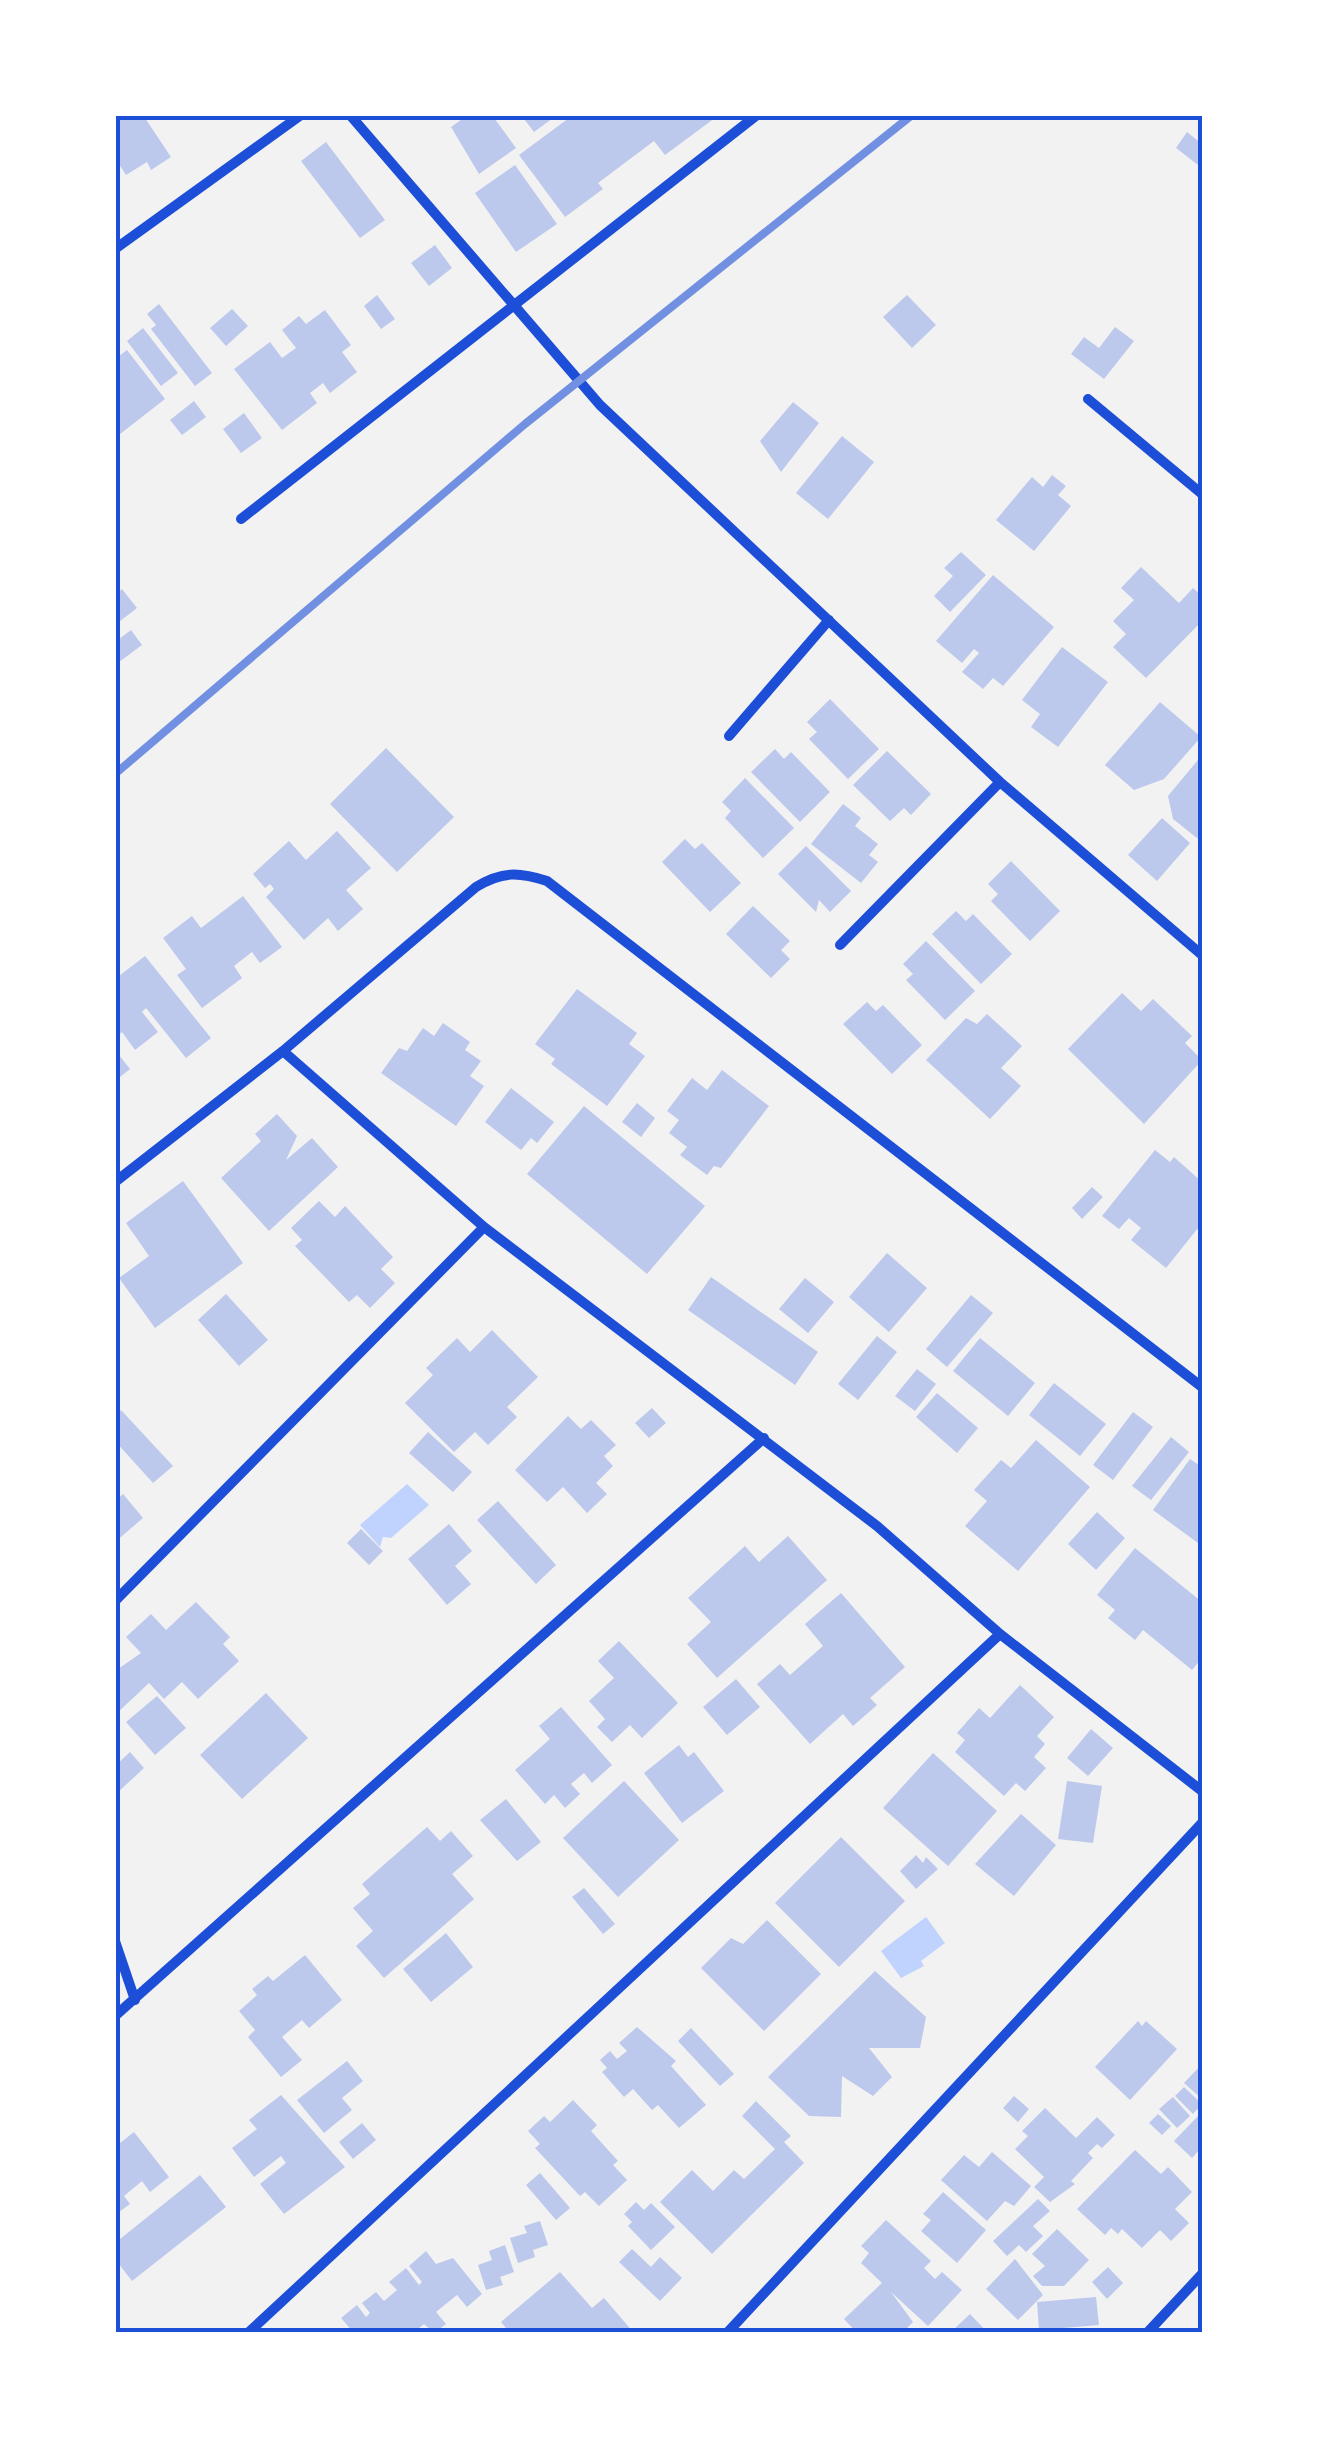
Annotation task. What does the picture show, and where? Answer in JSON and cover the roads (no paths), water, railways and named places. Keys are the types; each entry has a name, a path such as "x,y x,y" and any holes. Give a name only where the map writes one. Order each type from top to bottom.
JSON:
{"street":[{"path":"115,249 301,115"},
{"path":"350,115 600,405 1000,782 1202,955"},
{"path":"241,519 757,115"},
{"path":"1088,399 1202,494"},
{"path":"730,736 829,620"},
{"path":"840,945 1000,782"},
{"path":"115,1182 283,1051 476,887 510,872 547,881 1202,1387"},
{"path":"283,1051 484,1227 764,1438 876,1526 1000,1634 1202,1791"},
{"path":"115,1601 484,1227"},
{"path":"115,2016 764,1438"},
{"path":"248,2333 1000,1634"},
{"path":"727,2333 1202,1823"},
{"path":"115,1941 134,2000"},
{"path":"1146,2333 1202,2274"}],"water":[{"path":"407,1484 429,1505 391,1538 383,1537 380,1547 360,1525"},
{"path":"926,1917 945,1943 921,1961 924,1966 901,1978 881,1951"}],"railway":[{"path":"115,774 525,424 912,115"}]}
